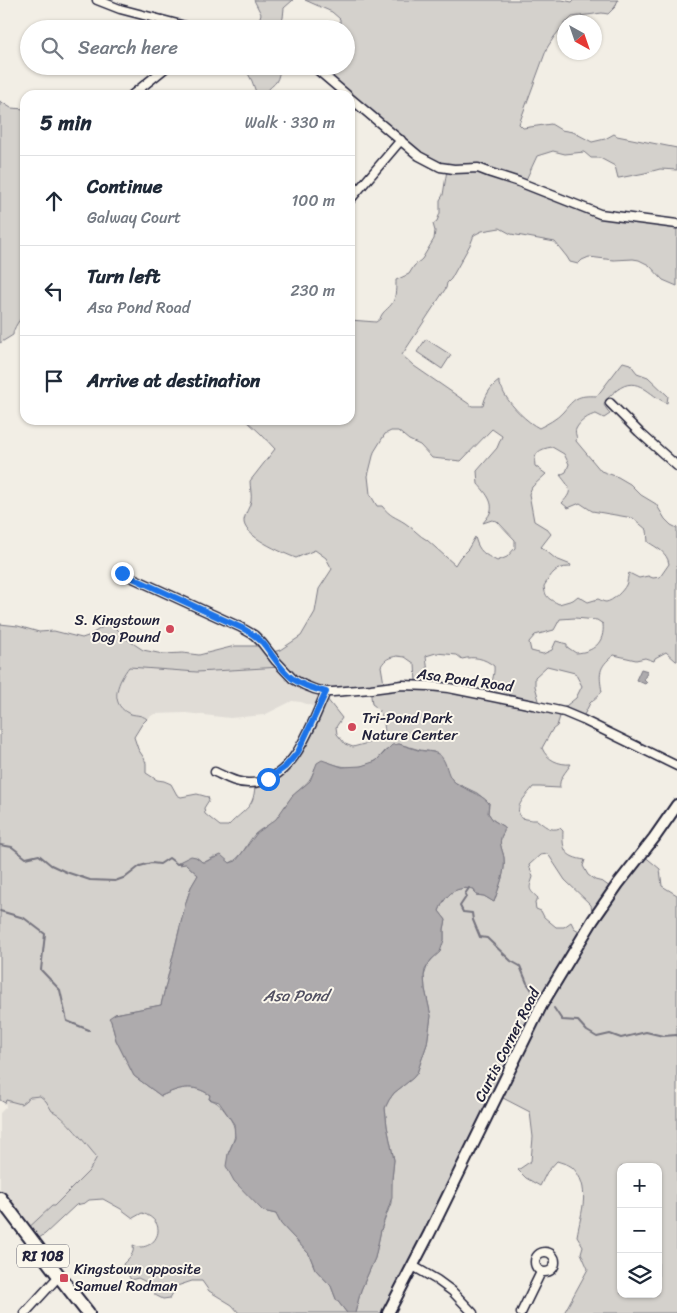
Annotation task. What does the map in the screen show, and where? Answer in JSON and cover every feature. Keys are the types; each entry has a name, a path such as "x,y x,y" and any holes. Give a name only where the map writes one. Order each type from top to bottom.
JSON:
{"main road":[{"name":"RI 108","path":"0,1198 88,1313"}],"street":[{"path":"97,0 120,9 160,20"},
{"path":"138,90 157,75"},
{"path":"324,75 341,90"},
{"path":"355,102 419,156 440,167 454,169 478,168 600,214 677,224"},
{"path":"355,194 401,140"},
{"path":"610,403 677,466"},
{"name":"Asa Pond Road","path":"122,573 254,635 293,679 304,686 326,692 402,686 429,686 533,705 564,712 583,720 677,766"},
{"path":"215,772 227,778 248,783 263,781 277,774 298,752 326,692"},
{"name":"Curtis Corner Road","path":"388,1313 541,1006 593,920 677,805"},
{"path":"413,1266 452,1291 473,1313"},
{"path":"521,1313 542,1272"},
{"path":"25,1313 59,1276"}],"shaded area":[{"path":"254,0 293,0 284,8 282,20 259,20 261,14"},
{"path":"305,0 562,0 572,2 574,0 618,0 615,7 608,14 557,15 557,33 547,48 519,124 523,128 551,124 561,130 573,132 592,142 605,139 614,134 677,148 677,170 660,169 619,178 615,166 600,158 591,158 584,152 565,154 553,151 537,156 524,184 582,208 677,226 677,286 663,280 649,265 639,260 589,257 578,264 570,262 555,242 511,234 500,228 482,231 474,235 446,288 402,355 414,366 472,406 483,406 488,392 499,381 499,385 512,404 525,418 539,428 558,417 577,398 597,396 623,362 630,364 637,373 648,377 668,396 667,403 637,385 624,386 605,402 604,405 610,414 604,418 596,414 588,417 580,423 575,432 576,441 601,471 630,484 641,495 656,504 665,519 677,528 677,661 666,652 655,658 654,661 645,658 636,660 614,655 609,659 601,671 602,692 590,703 583,717 562,710 557,726 552,730 542,748 547,756 554,761 562,764 571,764 561,779 560,788 533,787 521,802 519,814 521,818 537,820 550,829 560,828 563,831 563,843 566,852 573,857 585,860 583,866 588,875 614,890 643,855 660,869 662,886 677,895 677,1313 564,1313 588,1269 581,1253 583,1246 577,1236 584,1200 582,1183 572,1167 557,1161 547,1172 540,1186 526,1178 518,1170 531,1161 533,1137 530,1112 501,1097 390,1313 355,1313 361,1290 375,1258 381,1230 391,1203 394,1160 385,1108 394,1093 417,1073 427,1044 431,1016 424,976 428,964 444,940 446,920 439,911 448,895 456,890 467,888 474,889 476,895 484,896 494,902 504,869 504,858 500,843 504,827 493,820 488,813 489,803 477,793 451,779 434,752 399,744 385,751 377,760 366,765 346,767 328,762 315,768 307,782 291,798 275,821 255,834 241,854 230,863 214,857 202,862 196,857 186,864 198,875 191,887 186,902 161,1005 115,1014 111,1021 116,1040 134,1076 161,1096 185,1088 203,1091 210,1095 209,1099 223,1109 235,1129 228,1154 263,1211 276,1214 281,1224 309,1254 315,1269 331,1286 336,1299 347,1313 239,1313 232,1305 209,1291 202,1281 192,1281 177,1286 170,1298 163,1299 155,1295 152,1286 147,1282 138,1278 131,1280 123,1264 132,1253 133,1245 147,1246 153,1242 158,1230 156,1224 151,1218 142,1213 133,1218 103,1199 89,1200 76,1205 45,1234 33,1242 25,1231 54,1206 89,1171 97,1157 69,1124 52,1111 46,1101 40,1096 30,1097 21,1104 6,1100 5,1103 0,1100 0,624 18,626 39,632 54,631 82,638 111,622 125,638 143,650 163,654 183,653 199,655 235,646 263,646 270,653 280,650 301,636 315,612 319,589 332,569 326,558 315,550 296,558 256,538 245,526 244,520 251,501 250,481 275,449 251,425 355,425 355,320 376,322 380,319 394,300 396,280 409,274 422,259 434,239 435,231 433,224 437,221 440,213 440,200 443,195 447,170 431,164 355,101 355,90 341,90 323,75 355,75 355,20 340,20 332,12","holes":["492,429 502,436 497,448 477,471 478,484 488,497 491,505 489,514 483,523 492,520 497,521 515,540 515,548 507,557 497,561 480,549 475,537 455,565 408,525 390,514 382,506 377,506 370,494 368,476 374,452 385,434 391,431 398,431 409,440 420,445 432,458 461,461","552,447 564,454 569,464 566,472 560,475 566,483 569,492 562,503 568,508 580,503 592,511 633,518 647,530 648,542 661,551 668,560 669,564 660,577 653,578 648,576 639,578 629,573 627,584 623,590 615,598 606,602 598,599 588,602 578,596 573,600 559,604 548,598 544,586 549,578 560,568 570,567 571,565 556,559 541,547 551,534 547,529 534,521 529,494 532,487 546,474 535,466 535,458 538,452","560,619 597,620 603,624 602,636 597,645 588,651 576,653 567,647 567,644 556,641 552,650 543,654 531,651 529,642 535,635 554,630","436,653 457,655 462,659 479,658 494,666 489,693 431,684 429,682 426,656","392,657 405,657 415,664 416,683 384,684 381,666","547,666 575,673 582,686 576,698 562,709 540,704 535,686 535,677","129,667 197,672 281,667 305,686 335,690 370,688 372,704 381,713 385,733 379,740 353,747 345,744 337,734 336,727 342,718 323,694 289,761 277,772 255,781 255,790 248,807 228,826 220,826 205,814 204,808 209,800 208,797 197,794 181,797 177,795 171,784 157,780 146,773 146,763 134,737 147,719 128,713 118,703 117,697 119,684","548,854 565,880 591,905 593,920 584,934 574,928 571,922 564,927 556,927 544,917 541,911 536,909 535,903 538,898 530,889 533,877 529,865 540,855"]},
{"path":"249,75 279,75 275,84 268,90 255,90"},
{"path":"0,101 11,108 20,109 20,320 15,327 13,335 0,343"},
{"path":"426,339 451,355 442,369 417,352"},
{"path":"129,667 197,672 282,667 324,691 315,707 292,701 264,715 230,718 186,713 154,714 147,719 143,716 130,714 123,709 118,701 118,687"},
{"path":"40,1096 97,1157 89,1171 54,1206 25,1231 0,1199 0,1113 6,1107 5,1100"}],"water":[{"path":"641,669 648,671 644,679 647,682 645,684 636,680"},
{"name":"Asa Pond","path":"399,744 438,754 445,762 453,781 489,803 488,813 493,820 504,827 500,843 504,858 504,869 494,902 484,896 476,895 474,889 468,888 457,890 448,895 439,911 446,920 444,940 440,952 431,960 424,976 431,1016 427,1044 417,1073 394,1093 385,1108 394,1160 392,1197 381,1230 375,1258 361,1290 355,1313 347,1313 336,1299 331,1286 315,1269 309,1254 281,1224 276,1214 263,1211 234,1181 226,1166 228,1154 235,1138 234,1124 219,1102 209,1099 210,1095 203,1091 191,1088 180,1089 161,1096 134,1076 116,1040 109,1018 115,1014 161,1005 186,902 191,887 198,875 186,864 179,865 179,862 191,856 205,862 221,855 230,863 236,861 257,833 276,819 292,796 310,781 317,763 322,760 342,767 361,766 376,761 392,745"}],"waterway":[{"path":"0,845 12,847 26,858 39,855 51,865 90,880 115,881 126,877 140,866 151,863 160,864 169,858 177,864 181,863"},
{"path":"469,888 460,906 463,912 472,913 480,937 487,938 511,961 520,966 527,983 538,999"},
{"path":"0,911 24,918 45,934 41,970 60,990 67,1021 89,1030"},
{"path":"554,1008 562,1020 578,1021 587,1031 597,1037 610,1034 621,1038 646,1032 663,1036 677,1035"}],"place":[{"name":"S. Kingstown Dog Pound","path":"170,629"},
{"name":"Tri-Pond Park Nature Center","path":"352,727"},
{"name":"Kingstown opposite Samuel Rodman","path":"64,1278"}],"route":[{"path":"122,573 244,629 262,643 282,669 293,679 304,686 326,692 298,752 285,767 268,779"}]}
